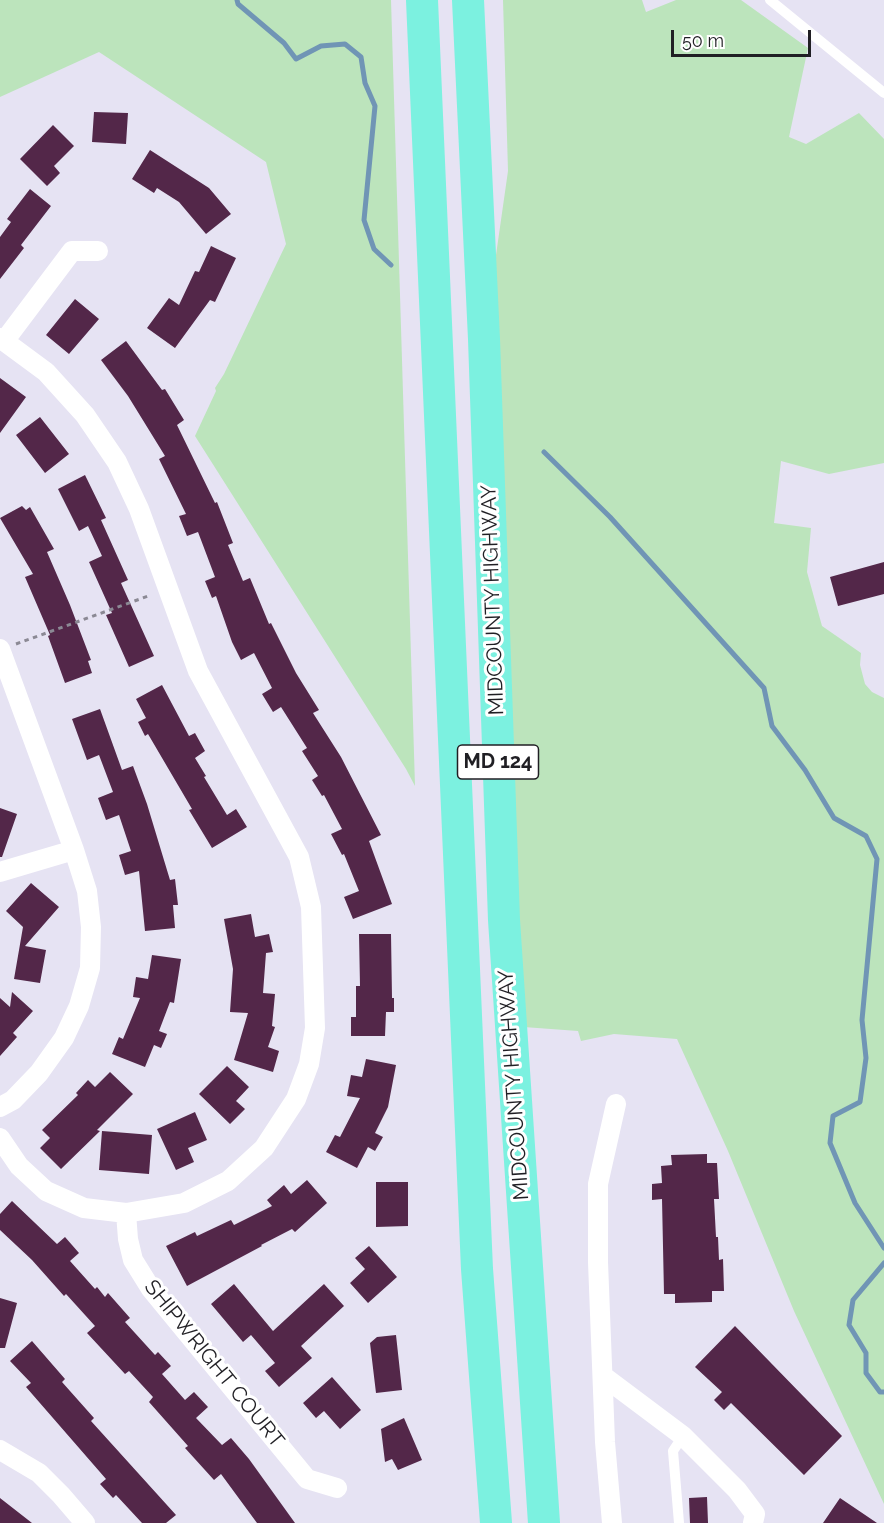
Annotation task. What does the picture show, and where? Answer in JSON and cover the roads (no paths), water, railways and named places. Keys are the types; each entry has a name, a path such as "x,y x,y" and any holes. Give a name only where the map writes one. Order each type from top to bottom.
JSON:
{"main road":[{"name":"MIDCOUNTY HIGHWAY","path":"422,0 477,1269 496,1523"},
{"name":"MIDCOUNTY HIGHWAY","path":"468,0 484,339 504,920 544,1523"}],"street":[{"path":"0,1138 19,1166 46,1191 84,1208 126,1213 184,1203 228,1181 264,1148 296,1099 309,1064 315,1028 311,907 299,857 198,671 139,509 117,462 85,416 46,372 2,339 72,251 98,251"},
{"path":"0,649 74,850 87,891 91,927 90,968 79,1006 64,1038 39,1073 13,1100 0,1107"},
{"path":"0,872 17,869 74,850"},
{"path":"612,1523 605,1442 598,1262 598,1184 616,1104"},
{"name":"SHIPWRIGHT COURT","path":"126,1213 128,1239 133,1260 152,1289 308,1479 337,1488"},
{"path":"603,1376 684,1436 737,1490 754,1514 753,1523"},
{"path":"0,1450 39,1473 85,1523"}],"lane":[{"path":"770,0 884,93"},
{"path":"679,1523 673,1451 684,1436"}],"waterway":[{"path":"237,0 238,4 284,43 296,59 321,46 345,44 361,57 365,83 375,106 364,220 374,249 391,265"},
{"path":"544,452 610,517 764,688 772,726 805,770 834,818 866,836 877,859 862,1020 866,1058 860,1102 833,1116 830,1143 855,1203 884,1248"},
{"path":"884,1263 853,1300 849,1325 866,1353 866,1373 880,1392 884,1392"}]}
